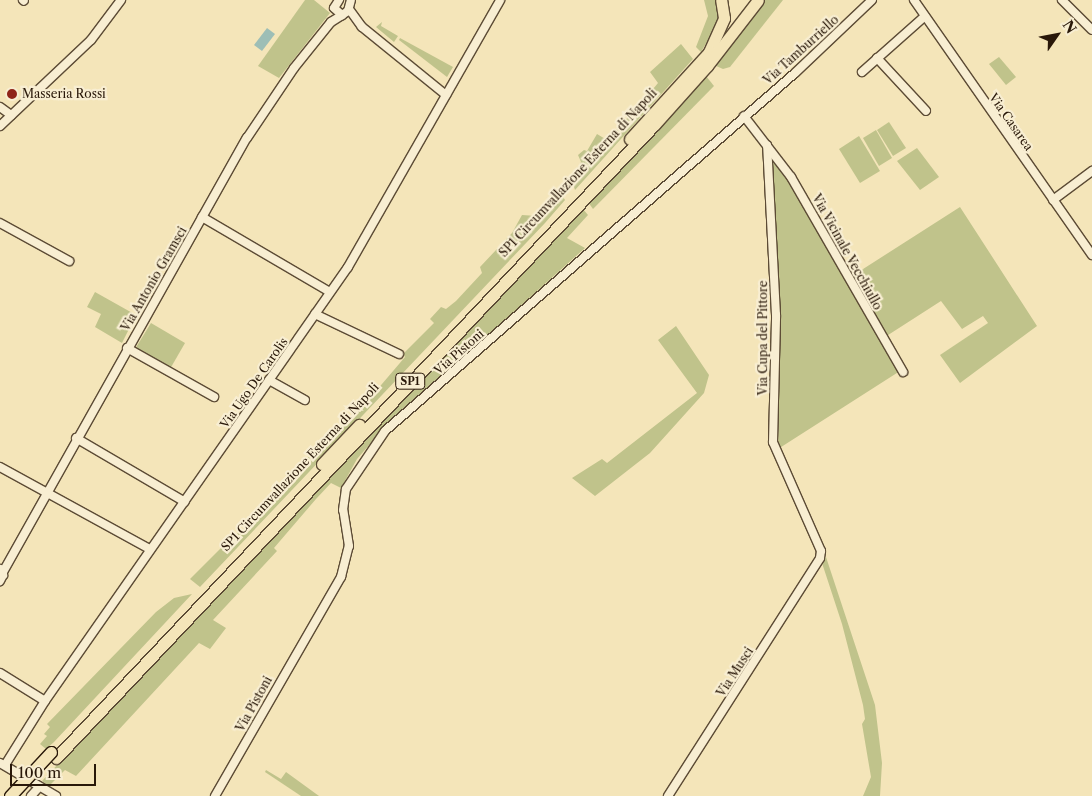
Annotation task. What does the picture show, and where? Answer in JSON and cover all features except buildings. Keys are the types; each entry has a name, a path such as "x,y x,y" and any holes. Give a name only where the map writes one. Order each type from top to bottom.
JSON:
{"highway":[{"path":"709,52 724,18 721,0"},
{"name":"SP1 Circumvallazione Esterna di Napoli","path":"20,796 54,755 709,52 748,0"},
{"name":"SP1 Circumvallazione Esterna di Napoli","path":"10,796 54,755 654,125 707,66 758,0"}],"street":[{"path":"0,126 91,40 121,0"},
{"name":"Via Ugo De Carolis","path":"2,764 348,267 500,0"},
{"name":"Via Tamburriello","path":"744,116 872,0"},
{"name":"Via Casarea","path":"914,0 1092,255"},
{"path":"1062,0 1092,30"},
{"path":"340,5 446,95"},
{"name":"Via Antonio Gramsci","path":"0,581 1,568 268,104 331,22 340,5"},
{"path":"862,72 925,16"},
{"path":"877,58 926,111"},
{"path":"0,107 11,115"},
{"path":"744,116 767,145"},
{"name":"Via Pistoni","path":"215,796 341,577 349,546 343,510 346,490 385,431 744,116"},
{"name":"Via Vicinale Vecchiullo","path":"767,145 823,230 903,372"},
{"name":"Via Cupa del Pittore","path":"767,145 776,315 773,442 820,551 820,558"},
{"path":"1053,200 1092,171"},
{"path":"202,218 330,292"},
{"path":"0,223 69,261"},
{"path":"315,314 399,354"},
{"path":"127,348 214,397"},
{"path":"269,380 305,400"},
{"path":"76,438 185,502"},
{"path":"0,467 148,548"},
{"name":"Via Musci","path":"668,796 820,558"},
{"path":"0,673 45,701"},
{"path":"2,764 56,796"},
{"path":"31,796 39,787"}],"green space":[{"path":"305,0 314,0 330,13 279,78 258,66"},
{"path":"704,0 717,0 721,18 701,52 696,47 708,16"},
{"path":"764,0 783,0 730,67 723,69 714,65"},
{"path":"382,22 381,26 398,36 394,42 376,27"},
{"path":"400,38 453,67 447,77 399,40"},
{"path":"681,44 693,59 575,190 572,181 581,162 578,155 584,150 587,151 597,134 607,140 658,83 650,72"},
{"path":"999,57 1016,77 1006,85 989,64"},
{"path":"706,76 714,86 593,209 588,202"},
{"path":"889,122 906,148 893,156 877,130"},
{"path":"876,130 892,158 879,166 863,138"},
{"path":"859,136 880,171 860,183 839,149"},
{"path":"917,148 939,177 920,190 897,161"},
{"path":"772,154 807,207 853,294 900,371 778,449 780,331 768,157"},
{"path":"559,191 565,200 545,223 200,587 190,579 229,540 238,533 243,534 262,513 257,507 376,391 405,357 403,354 434,323 430,319 441,307 446,309 456,301 482,273 480,267 512,233 522,215 537,216"},
{"path":"960,207 1037,326 960,383 940,355 988,323 983,316 962,329 941,301 885,337 849,278"},
{"path":"582,208 588,215 567,238 585,248 383,429 357,459 341,488 331,483 316,499 274,548 277,551 213,620 226,628 210,649 199,643 76,776 65,770 49,786 42,781"},
{"path":"95,292 136,315 122,343 95,327 101,314 87,307"},
{"path":"151,323 185,343 170,369 135,349"},
{"path":"676,326 709,375 704,393 650,453 595,496 572,478 602,459 607,463 697,393 658,340"},
{"path":"826,557 875,705 882,763 880,796 863,796 871,777 862,724 865,719 863,705 842,624 822,563"},
{"path":"192,594 54,742 46,749 40,744 47,736 44,734 50,727 47,724 156,612 174,598"},
{"path":"266,770 281,779 286,772 319,796 301,796 265,772"}],"water":[{"path":"267,28 275,34 262,51 254,45"}],"place":[{"name":"Masseria Rossi","path":"12,94"}]}
